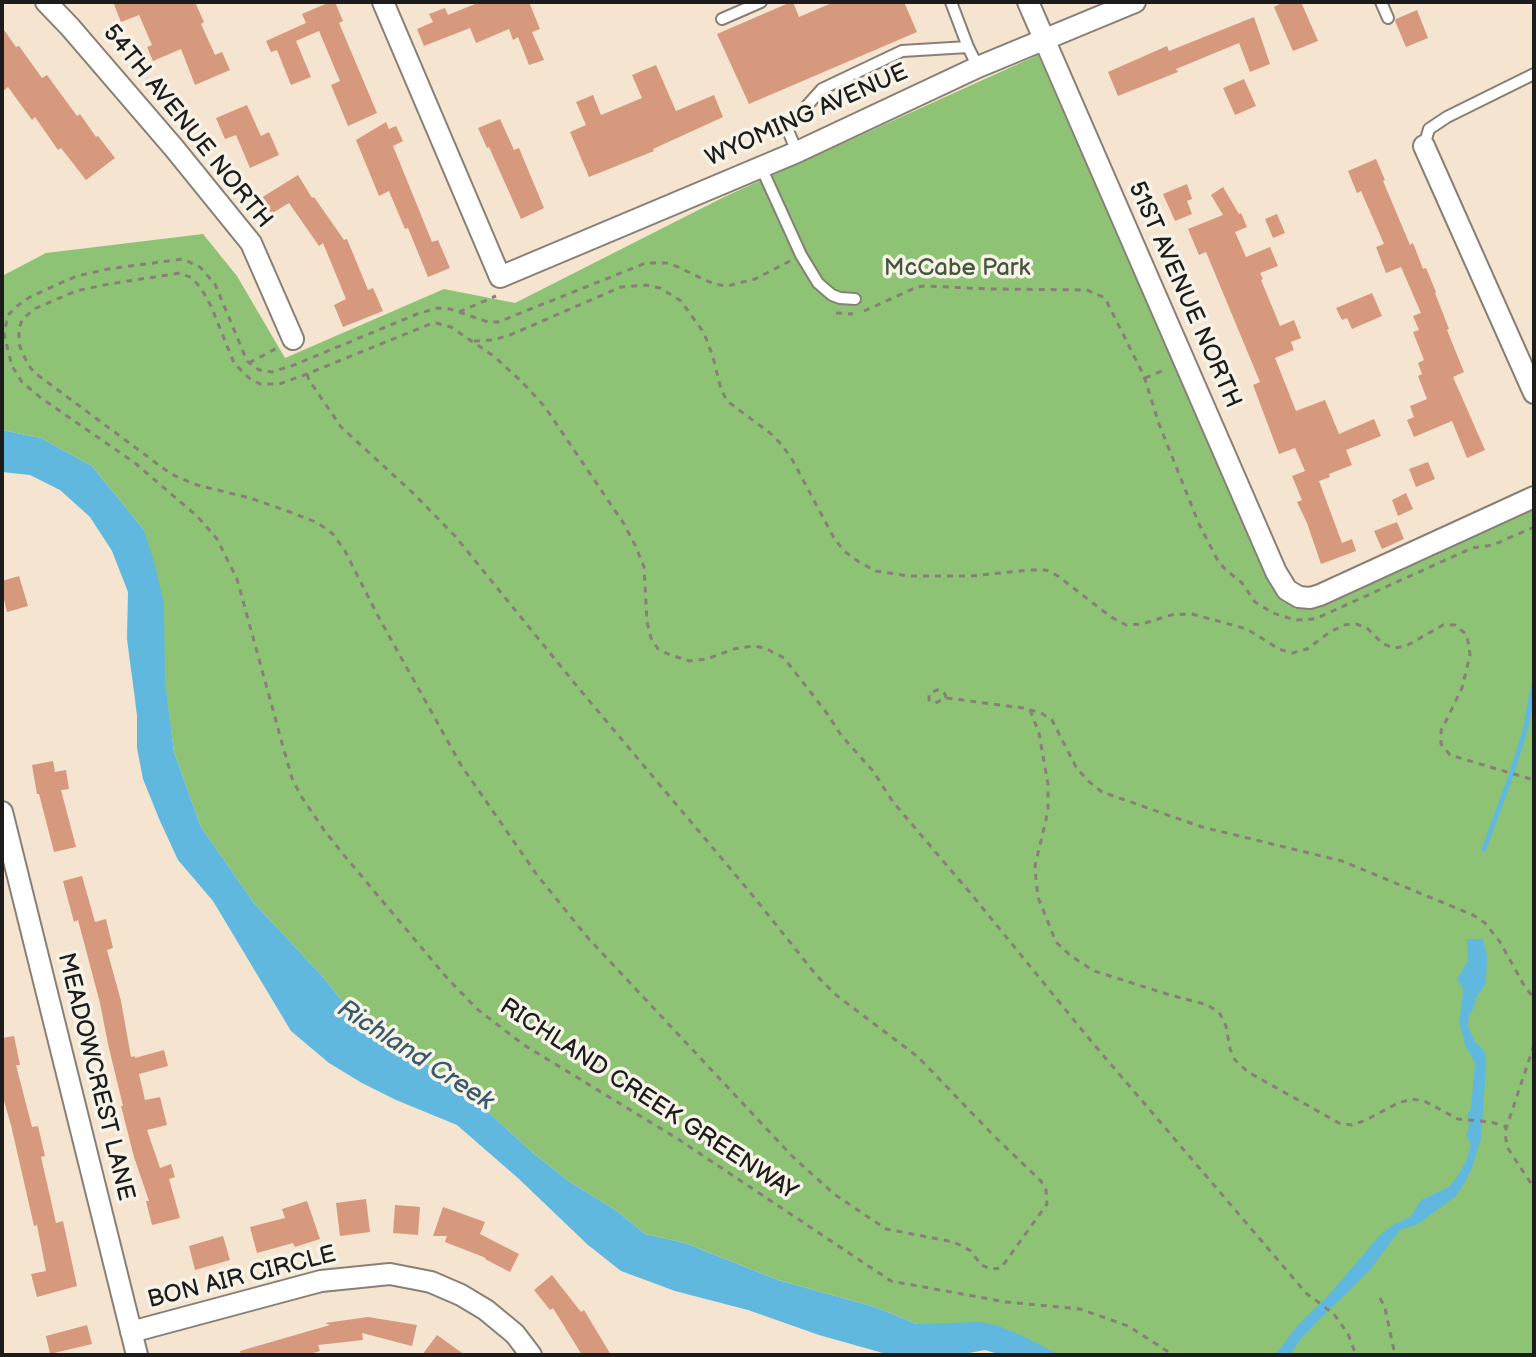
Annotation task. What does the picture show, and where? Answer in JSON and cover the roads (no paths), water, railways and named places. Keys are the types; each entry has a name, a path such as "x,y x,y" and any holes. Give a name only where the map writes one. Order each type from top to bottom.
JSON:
{"street":[{"name":"54TH AVENUE NORTH","path":"46,2 174,148 251,243 293,339"},
{"name":"WYOMING AVENUE","path":"383,2 500,277 797,152 978,67 1135,2"},
{"name":"51ST AVENUE NORTH","path":"1028,2 1281,583 1290,593 1310,598 1328,592 1534,497"},
{"path":"1424,146 1534,393"},
{"name":"MEADOWCREST LANE","path":"2,812 137,1355"},
{"name":"BON AIR CIRCLE","path":"131,1332 321,1281 390,1274 431,1282 461,1295 486,1310 515,1334 531,1355"}],"lane":[{"path":"722,19 761,2"},
{"path":"951,2 978,67"},
{"path":"1381,2 1388,18"},
{"path":"797,152 787,128 822,89 902,51 968,47"},
{"path":"1424,146 1429,129 1447,117 1534,74"},
{"path":"761,167 801,255 818,283 832,295 855,299"}],"water":[{"name":"Richland Creek","path":"2,430 41,438 92,466 144,530 164,604 165,681 174,752 201,827 254,903 323,977 350,1011 444,1076 533,1153 645,1234 685,1243 778,1280 875,1307 917,1324 981,1322 996,1325 1059,1355 1002,1355 985,1350 958,1355 890,1355 748,1310 675,1291 621,1271 588,1245 457,1125 362,1083 329,1063 291,1031 213,901 178,860 143,779 137,748 137,715 127,639 128,592 112,551 90,517 60,490 30,475 2,472"},
{"path":"1467,939 1483,939 1487,956 1486,983 1476,998 1468,1026 1486,1056 1481,1138 1472,1168 1456,1196 1418,1224 1400,1230 1370,1270 1311,1328 1290,1355 1275,1355 1298,1325 1328,1296 1381,1234 1411,1216 1421,1200 1449,1187 1466,1161 1471,1145 1466,1135 1475,1063 1466,1047 1459,1023 1463,989 1457,979 1468,961"}],"waterway":[{"path":"1484,849 1526,727 1534,682"}],"park label":[{"name":"McCabe Park","path":"957,269"}]}
